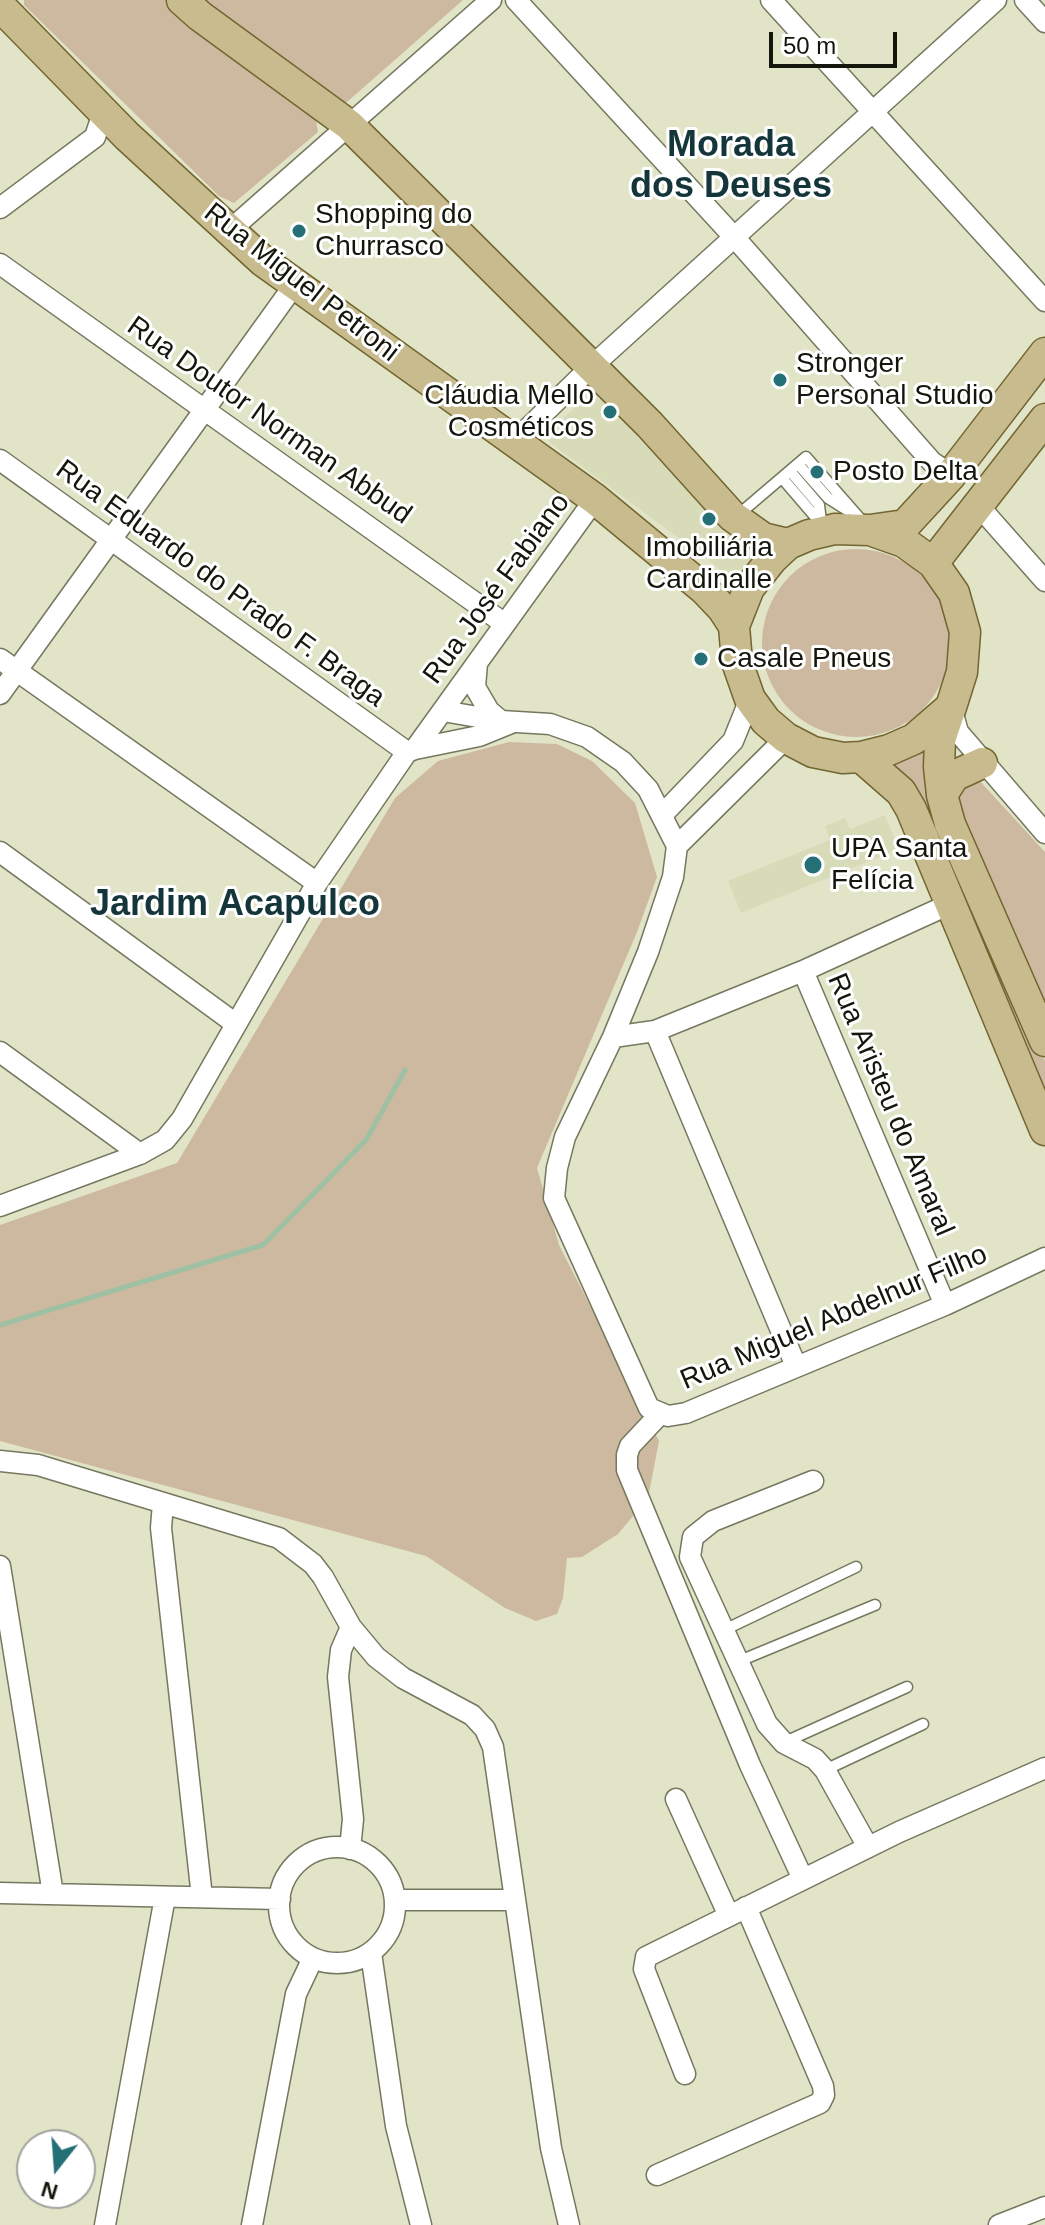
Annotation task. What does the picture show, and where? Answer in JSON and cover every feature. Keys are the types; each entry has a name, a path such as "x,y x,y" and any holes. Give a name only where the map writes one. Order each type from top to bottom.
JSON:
{"main road":[{"path":"182,0 349,125 650,425 735,518 763,538 788,544"},
{"name":"Rua Miguel Petroni","path":"0,6 99,125 127,136 263,261 595,499 704,589 734,626"},
{"path":"951,707 914,739 889,750 843,758 813,752 786,738 766,721 750,699 737,662 734,626 749,588 788,544 824,527 905,525 951,475 1045,353"},
{"path":"933,563 1045,419"},
{"path":"864,524 904,542 933,563 954,593 965,632 962,672 940,740 942,795 950,824 1045,1041"},
{"path":"861,757 901,792 911,809 1045,1130"},
{"path":"942,795 954,776 982,763"}],"street":[{"path":"229,231 491,0"},
{"path":"516,0 735,238 932,462 951,475"},
{"path":"771,0 1045,301"},
{"path":"514,442 591,367 996,0"},
{"path":"1025,0 1045,22"},
{"path":"0,208 99,125"},
{"name":"Rua Doutor Norman Abbud","path":"0,264 505,624"},
{"path":"0,694 8,665 110,541 295,284"},
{"name":"Rua Eduardo do Prado F. Braga","path":"0,460 110,541 411,750"},
{"name":"Rua José Fabiano","path":"443,711 595,499"},
{"path":"977,504 1045,581"},
{"path":"477,663 475,687 489,711 510,721"},
{"path":"8,665 317,883"},
{"path":"663,814 733,741 750,699"},
{"path":"951,707 958,732 1045,833"},
{"path":"0,1206 140,1154 165,1140 182,1119 317,883 411,750 443,711 550,724 587,737 623,762 648,789 677,846 786,738"},
{"path":"411,750 479,736 510,721"},
{"name":"Rua Miguel Abdelnur Filho","path":"677,846 665,908 613,1037 565,1137 554,1198 649,1408 668,1416 686,1413 945,1305 1045,1258"},
{"path":"0,852 236,1024"},
{"path":"613,1037 655,1031 803,971 950,904"},
{"name":"Rua Aristeu do Amaral","path":"803,971 945,1305"},
{"path":"655,1031 796,1366"},
{"path":"0,1052 140,1154"},
{"path":"661,1413 630,1446 627,1470 750,1765 803,1879"},
{"path":"0,1461 38,1465 279,1538 291,1545 323,1577 351,1627 389,1668 417,1687 472,1715 485,1729 493,1747 551,2148 569,2225"},
{"path":"813,1481 713,1521 693,1537 690,1557 767,1724 784,1743 815,1759 825,1770 868,1847"},
{"path":"163,1503 161,1528 202,1897"},
{"path":"0,1566 53,1894"},
{"path":"350,1849 353,1819 338,1677 341,1650 351,1627"},
{"path":"685,2074 644,1969 646,1957 868,1847 1045,1768"},
{"path":"657,2175 820,2103 824,2095 823,2086 737,1912 676,1799"},
{"path":"326,1849 350,1849 372,1859 393,1888 392,1924 380,1945 371,1953 349,1962 325,1962 313,1958 287,1934 282,1923 280,1899 288,1876 304,1858 326,1849"},
{"path":"0,1893 280,1899"},
{"path":"105,2225 165,1897"},
{"path":"395,1900 514,1900"},
{"path":"371,1953 396,2126 421,2225"},
{"path":"252,2225 296,1994 313,1958"},
{"path":"999,2225 1045,2207"}],"lane":[{"path":"735,518 806,457 864,524"},
{"path":"790,471 819,505 824,527"},
{"path":"722,1631 856,1567"},
{"path":"737,1662 875,1605"},
{"path":"784,1743 907,1687"},
{"path":"825,1770 923,1724"}],"shaded area":[{"path":"24,0 165,0 194,29 315,114 318,132 234,203 219,196 24,5"},
{"path":"189,0 463,0 347,102 340,102"},
{"path":"594,398 605,400 764,548 742,586 733,588 727,576 711,562 549,442 550,431 557,424 582,401"},
{"path":"856,549 874,550 892,556 923,576 943,607 949,625 949,661 943,679 923,710 892,730 874,736 856,737 838,736 820,730 789,710 769,679 763,661 762,643 763,625 769,607 789,576 820,556 838,550"},
{"path":"932,739 1002,961 1045,1061 1045,1106 891,765"},
{"path":"509,742 557,744 592,761 635,803 657,877 637,932 537,1168 559,1245 659,1441 648,1498 618,1534 582,1557 567,1558 563,1598 557,1614 536,1621 505,1608 426,1556 0,1441 0,1225 177,1163 395,798 438,761"},
{"path":"978,779 1045,852 1045,1017 959,822 954,789"},
{"name":"UPA Santa Felícia","path":"885,815 899,849 741,913 728,881 830,840 825,826 845,818 850,829"}],"waterway":[{"path":"0,1325 263,1245 366,1140 405,1070"}],"place":[{"name":"Shopping do Churrasco","path":"299,231"},
{"name":"Stronger Personal Studio","path":"780,380"},
{"name":"Cláudia Mello Cosméticos","path":"610,412"},
{"name":"Posto Delta","path":"817,472"},
{"name":"Imobiliária Cardinalle","path":"709,519"},
{"name":"Casale Pneus","path":"701,659"},
{"name":"UPA Santa Felícia","path":"813,865"}],"district":[{"name":"Morada dos Deuses","path":"731,166"},
{"name":"Jardim Acapulco","path":"235,905"}]}
